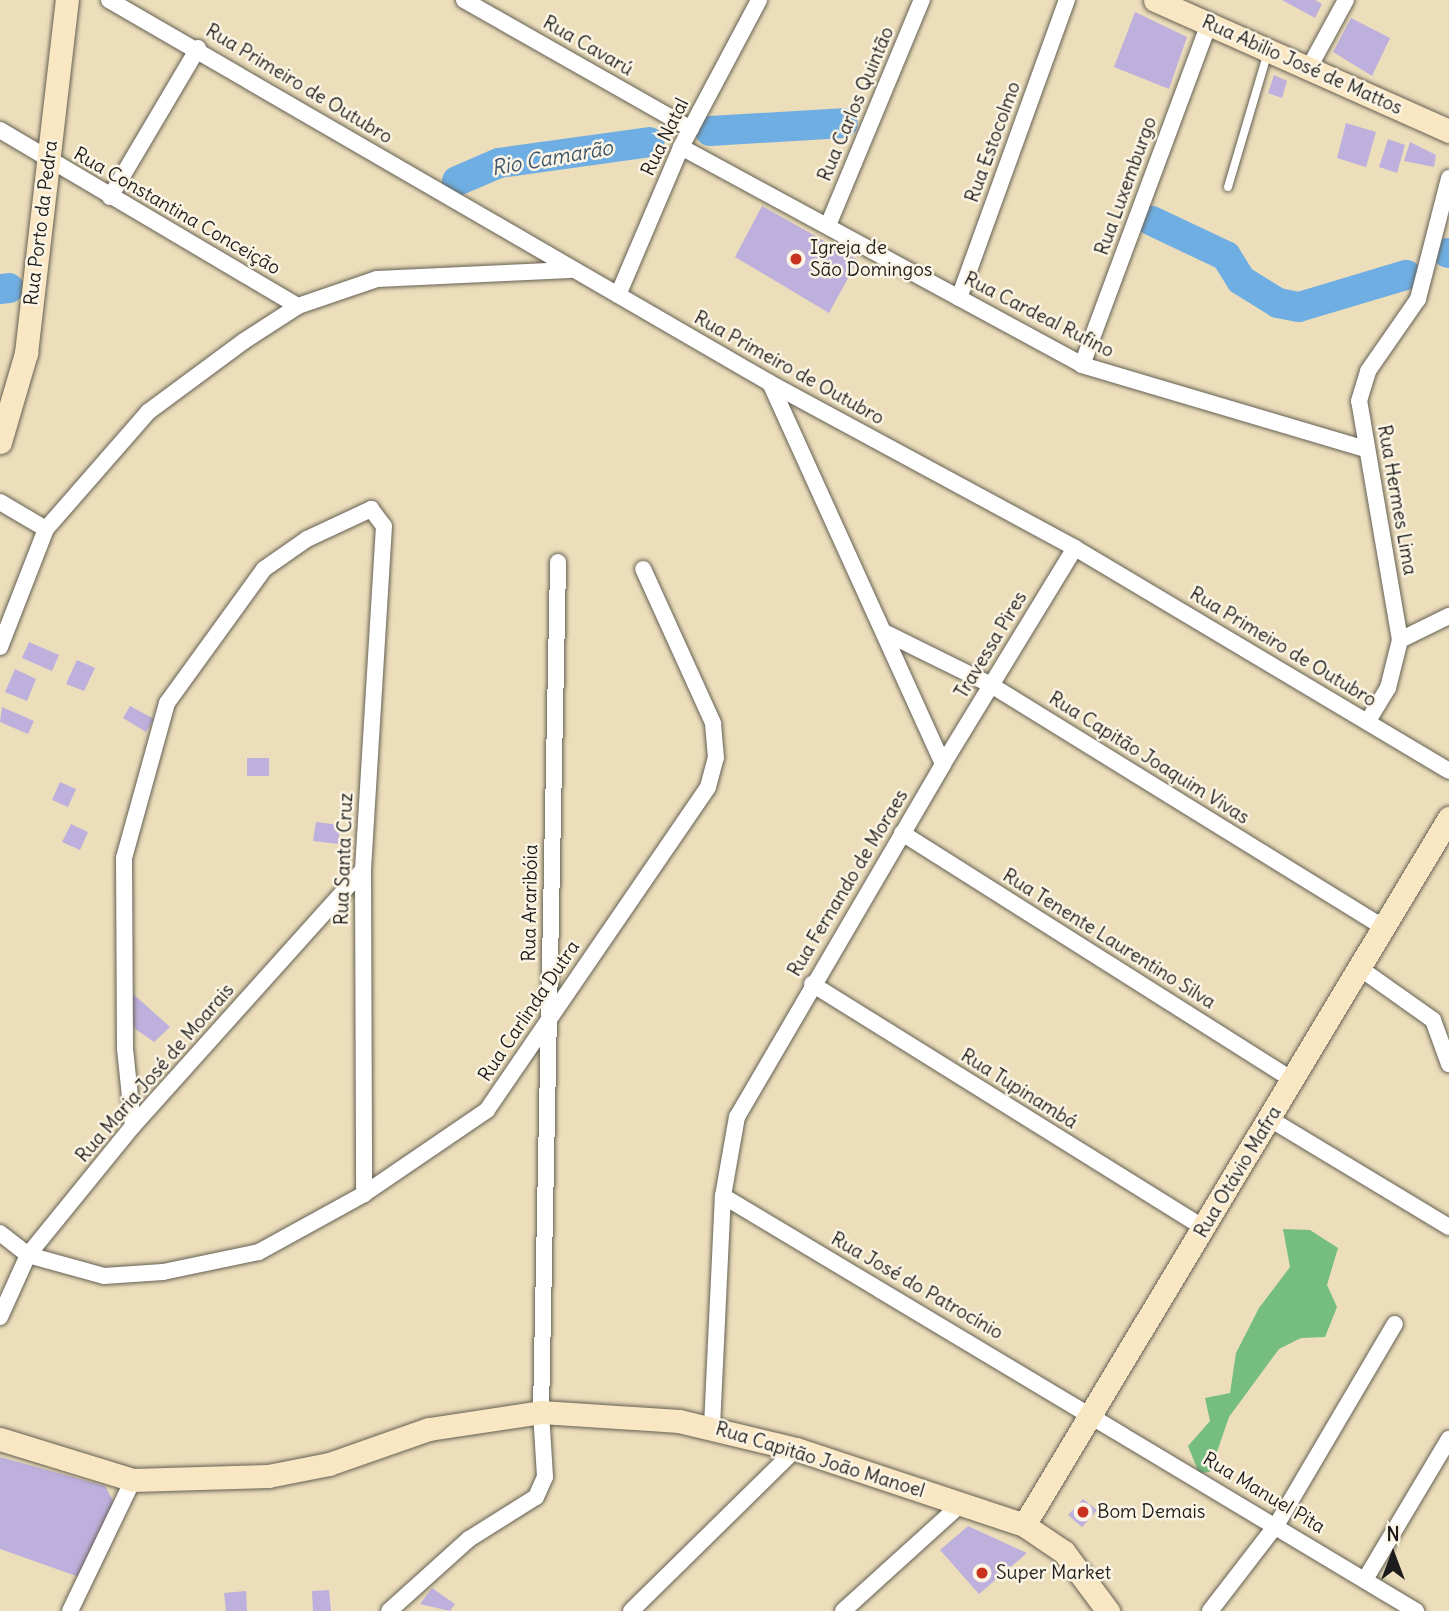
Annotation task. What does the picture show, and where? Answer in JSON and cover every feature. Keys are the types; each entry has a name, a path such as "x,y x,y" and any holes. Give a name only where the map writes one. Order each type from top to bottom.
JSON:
{"main road":[{"name":"Rua Porto da Pedra","path":"0,442 17,400 33,297 67,0"},
{"name":"Rua Abilio José de Mattos","path":"1155,0 1310,66 1449,131"},
{"name":"Rua Otávio Mafra","path":"1024,1525 1090,1411 1205,1229 1294,1081 1449,818"},
{"name":"Rua Capitão João Manoel","path":"0,1439 133,1480 268,1476 329,1464 429,1429 541,1412 632,1415 712,1427 796,1449 1024,1525 1064,1552 1105,1610"}],"street":[{"name":"Rua Primeiro de Outubro","path":"109,0 198,48 571,270 770,383 1075,548 1449,771"},
{"name":"Rua Cavarú","path":"464,0 691,129"},
{"name":"Rua Carlos Quintão","path":"829,223 922,0"},
{"name":"Rua Estocolmo","path":"959,298 1067,0"},
{"path":"1310,66 1346,0"},
{"name":"Rua Natal","path":"618,295 681,147 757,1"},
{"name":"Rua Luxemburgo","path":"1082,365 1209,23"},
{"path":"110,197 198,48"},
{"name":"Rua Constantina Conceição","path":"0,130 298,306"},
{"name":"Rua Cardeal Rufino","path":"681,147 829,223 1082,365 1363,448"},
{"name":"Rua Hermes Lima","path":"1368,721 1388,688 1400,640 1363,448 1360,401 1368,371 1418,299 1449,178"},
{"path":"0,647 46,529 148,412 298,306 377,279 571,270"},
{"path":"770,383 886,633 943,764"},
{"path":"0,502 46,529"},
{"name":"Rua Santa Cruz","path":"133,1126 125,1049 124,858 167,703 264,569 358,511 371,509 384,526 362,870 364,1194"},
{"name":"Travessa Pires","path":"943,764 1075,548"},
{"name":"Rua Araribóia","path":"389,1611 469,1539 536,1497 545,1477 541,1412 558,562"},
{"name":"Rua Carlinda Dutra","path":"0,1233 28,1255 104,1276 163,1272 259,1252 364,1194 487,1110 525,1061 549,1016 708,788 716,758 701,688 643,569"},
{"path":"1400,640 1449,616"},
{"name":"Rua Capitão Joaquim Vivas","path":"886,633 991,685 1384,928"},
{"name":"Rua Fernando de Moraes","path":"712,1427 723,1196 737,1116 943,764"},
{"name":"Rua Tenente Laurentino Silva","path":"902,833 1294,1081"},
{"name":"Rua Maria José de Moarais","path":"0,1317 28,1255 133,1126 362,870"},
{"path":"1360,968 1433,1020 1449,1064"},
{"name":"Rua Tupinambá","path":"812,984 1205,1229"},
{"path":"1270,1119 1449,1227"},
{"name":"Rua José do Patrocínio","path":"723,1196 1090,1411"},
{"path":"1210,1611 1277,1524 1395,1324"},
{"name":"Rua Manuel Pita","path":"1090,1411 1416,1611"},
{"path":"1366,1578 1449,1439"},
{"path":"631,1611 796,1449"},
{"path":"70,1611 133,1480"},
{"path":"843,1611 961,1503"}],"lane":[{"path":"1228,187 1269,49"}],"green space":[{"path":"1283,1229 1310,1230 1338,1248 1327,1285 1337,1307 1325,1337 1301,1338 1279,1349 1229,1417 1210,1472 1199,1473 1188,1446 1210,1421 1205,1398 1230,1393 1236,1353 1259,1308 1290,1267"}],"building":[{"path":"1282,0 1315,0 1322,4 1315,18"},
{"path":"1135,12 1187,37 1169,89 1114,67"},
{"path":"1351,18 1390,38 1372,76 1333,52"},
{"path":"1274,75 1287,81 1282,98 1268,93"},
{"path":"1346,123 1376,132 1366,167 1337,158"},
{"path":"1388,139 1405,145 1397,173 1379,167"},
{"path":"1410,142 1436,155 1434,167 1404,161"},
{"name":"Igreja de São Domingos","path":"762,206 858,260 829,313 735,257"},
{"path":"29,642 59,655 52,671 22,658"},
{"path":"77,660 95,668 84,691 66,684"},
{"path":"15,669 36,679 27,701 5,692"},
{"path":"130,706 154,719 146,732 123,718"},
{"path":"2,707 34,721 28,734 0,722"},
{"path":"247,758 269,758 269,776 247,776"},
{"path":"60,782 76,789 68,807 52,800"},
{"path":"316,822 340,825 338,844 313,841"},
{"path":"71,824 88,832 80,850 62,842"},
{"path":"131,992 170,1027 154,1042 134,1028"},
{"path":"0,1457 105,1486 116,1506 82,1578 0,1549"},
{"name":"Bom Demais","path":"1083,1499 1097,1510 1082,1527 1068,1515"},
{"name":"Super Market","path":"968,1526 1027,1553 979,1594 940,1550"},
{"path":"432,1588 455,1604 450,1611 420,1604"},
{"path":"329,1590 331,1611 313,1611 312,1591"},
{"path":"246,1591 247,1611 226,1611 224,1593"}],"waterway":[{"name":"Rio Camarão","path":"710,131 843,123"},
{"name":"Rio Camarão","path":"457,181 499,163 650,142"},
{"name":"Rio Camarão","path":"1152,221 1226,256 1241,280 1278,303 1299,307 1406,275"},
{"name":"Rio Camarão","path":"0,289 9,288"}],"place":[{"name":"Igreja de São Domingos","path":"796,259"},
{"name":"Bom Demais","path":"1083,1512"},
{"name":"Super Market","path":"982,1573"}]}
